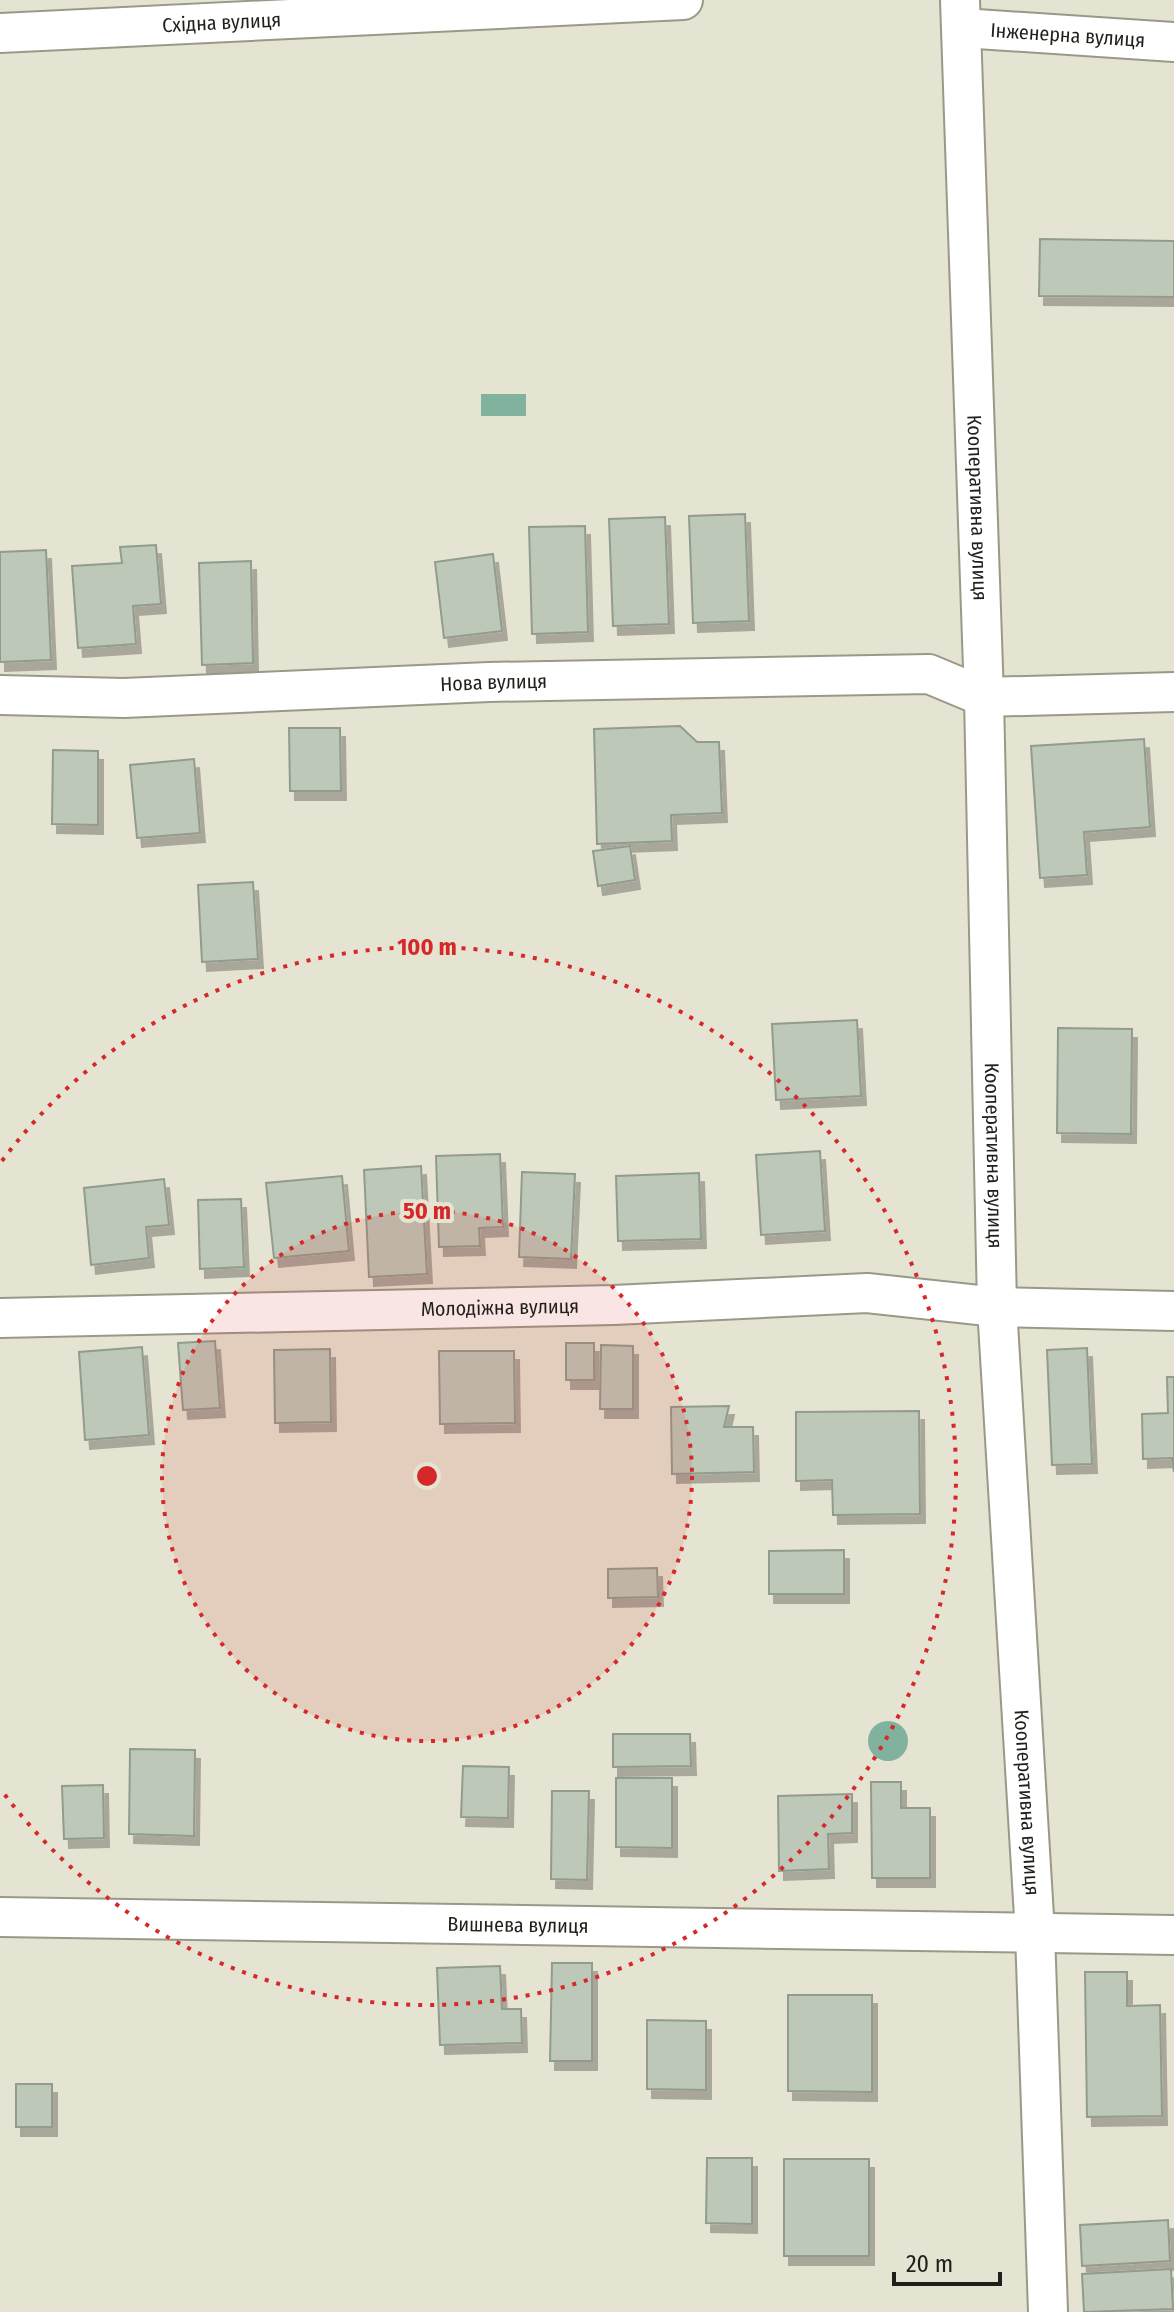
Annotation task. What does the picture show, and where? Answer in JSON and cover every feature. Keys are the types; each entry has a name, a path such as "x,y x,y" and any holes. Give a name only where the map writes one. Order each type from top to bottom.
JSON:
{"street":[{"name":"Східна вулиця","path":"0,33 683,0"},
{"name":"Інженерна вулиця","path":"961,14 1174,42"},
{"name":"Кооперативна вулиця","path":"961,14 984,697 997,1307 1035,1933 1048,2312"},
{"name":"Нова вулиця","path":"0,695 124,698 489,682 929,674 984,697"},
{"path":"984,697 1174,692"},
{"name":"Молодіжна вулиця","path":"0,1318 614,1305 867,1293 997,1307 1174,1311"},
{"name":"Вишнева вулиця","path":"0,1917 1174,1935"}],"shaded area":[{"path":"481,394 526,394 526,416 481,416"},
{"path":"888,1721 902,1727 908,1741 902,1755 888,1761 874,1755 868,1741 874,1727"}],"building":[{"path":"1040,239 1174,241 1174,297 1039,296"},
{"path":"745,514 749,621 693,623 689,516"},
{"path":"665,517 669,624 613,626 609,519"},
{"path":"585,526 588,632 532,634 529,527"},
{"path":"156,545 161,604 133,606 136,644 78,648 72,566 122,563 120,547"},
{"path":"46,550 51,660 0,662 0,552"},
{"path":"493,554 502,631 444,638 435,562"},
{"path":"251,561 253,663 202,665 199,563"},
{"path":"680,726 697,742 719,742 722,813 671,815 672,841 597,844 594,729"},
{"path":"289,728 340,728 341,791 290,791"},
{"path":"1144,739 1150,827 1084,832 1087,875 1040,878 1031,746"},
{"path":"53,750 98,751 98,825 52,824"},
{"path":"194,759 200,833 137,838 130,765"},
{"path":"630,846 635,880 598,886 593,851"},
{"path":"253,882 258,959 202,962 198,885"},
{"path":"857,1020 861,1096 776,1100 772,1024"},
{"path":"1058,1028 1132,1029 1131,1134 1057,1133"},
{"path":"820,1151 825,1231 761,1235 756,1155"},
{"path":"500,1154 503,1227 479,1228 480,1246 439,1247 436,1156"},
{"path":"421,1166 427,1274 369,1277 364,1170"},
{"path":"522,1172 575,1174 571,1259 519,1257"},
{"path":"699,1173 701,1239 618,1241 616,1176"},
{"path":"342,1176 349,1251 274,1258 266,1183"},
{"path":"164,1179 169,1225 146,1227 149,1258 91,1265 84,1188"},
{"path":"241,1199 244,1267 200,1269 198,1200"},
{"path":"215,1341 220,1408 183,1410 178,1343"},
{"path":"566,1343 594,1343 594,1380 566,1380"},
{"path":"601,1345 633,1346 633,1409 600,1409"},
{"path":"142,1347 149,1435 85,1440 79,1352"},
{"path":"1087,1348 1092,1464 1052,1465 1047,1350"},
{"path":"330,1349 331,1422 275,1423 274,1350"},
{"path":"439,1351 514,1351 515,1423 440,1424"},
{"path":"1167,1377 1174,1377 1174,1472 1172,1458 1143,1459 1142,1414 1168,1413"},
{"path":"729,1406 724,1427 753,1427 754,1472 672,1474 671,1407"},
{"path":"919,1411 920,1514 833,1515 832,1480 796,1481 796,1412"},
{"path":"844,1550 844,1594 769,1594 769,1551"},
{"path":"657,1568 658,1597 608,1598 608,1569"},
{"path":"613,1734 690,1734 691,1766 613,1767"},
{"path":"130,1749 195,1750 194,1836 129,1834"},
{"path":"463,1766 509,1767 508,1818 461,1817"},
{"path":"616,1778 672,1778 672,1848 616,1847"},
{"path":"871,1782 901,1782 901,1808 930,1808 930,1878 872,1878"},
{"path":"103,1785 104,1838 64,1839 62,1786"},
{"path":"552,1791 589,1791 587,1880 551,1879"},
{"path":"852,1794 852,1833 828,1834 829,1869 779,1871 778,1796"},
{"path":"552,1963 592,1963 592,2061 550,2061"},
{"path":"500,1966 502,2009 521,2009 522,2043 440,2045 437,1968"},
{"path":"1085,1972 1127,1972 1127,2006 1160,2005 1162,2116 1087,2117"},
{"path":"788,1995 872,1995 872,2092 788,2091"},
{"path":"647,2020 706,2021 706,2090 647,2089"},
{"path":"16,2084 52,2084 52,2127 16,2127"},
{"path":"707,2158 752,2158 752,2224 706,2223"},
{"path":"784,2159 869,2159 869,2256 784,2256"},
{"path":"1168,2220 1170,2261 1082,2266 1080,2225"},
{"path":"1171,2269 1173,2309 1084,2312 1082,2274"}]}
